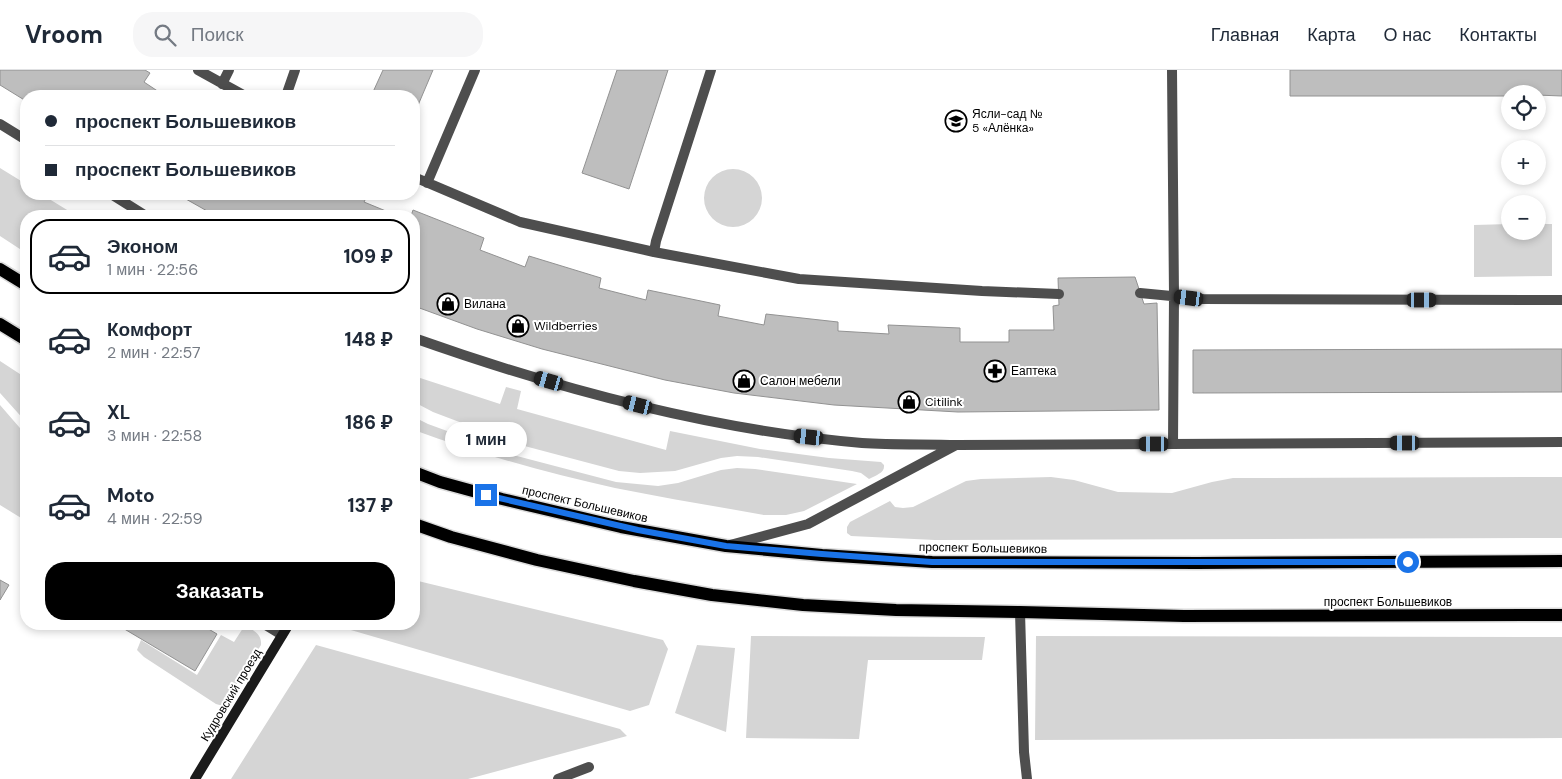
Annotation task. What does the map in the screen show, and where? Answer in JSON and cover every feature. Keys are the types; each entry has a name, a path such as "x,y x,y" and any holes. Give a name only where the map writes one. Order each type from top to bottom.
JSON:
{"main road":[{"path":"0,269 20,281"},
{"path":"0,324 20,336"},
{"name":"проспект Большевиков","path":"420,474 440,482 502,499 612,525 726,546 822,554 932,562 1562,561"},
{"name":"проспект Большевиков","path":"420,526 451,537 537,560 634,581 712,595 803,605 896,610 1184,616 1562,616"}],"street":[{"path":"198,70 234,90"},
{"path":"222,84 229,70"},
{"path":"288,90 295,70"},
{"path":"427,184 475,70"},
{"path":"654,252 656,240 711,70"},
{"path":"1172,70 1173,444"},
{"path":"0,124 20,136"},
{"path":"420,180 520,222 654,252 799,279 1059,294"},
{"path":"121,200 136,210"},
{"path":"1140,293 1203,299 1562,300"},
{"path":"420,340 483,362 586,392 672,413 791,435 864,443 957,445 1562,442"},
{"path":"726,546 808,524 957,445"},
{"path":"1020,612 1024,752 1027,779"},
{"path":"274,630 282,635"},
{"name":"Кудровский проезд","path":"195,779 285,630"},
{"path":"558,779 589,767"}],"shaded area":[{"path":"0,168 20,180 20,200 51,200 67,210 20,210 20,249 0,236"},
{"path":"733,169 744,171 757,182 762,198 760,209 749,222 733,227 722,225 709,214 704,198 706,187 717,174"},
{"path":"1501,224 1501,240 1546,240 1546,224 1552,224 1552,276 1474,277 1474,225"},
{"path":"0,361 20,374 20,415 0,393"},
{"path":"420,378 500,404 506,387 521,391 517,409 666,450 670,431 760,449 829,458 881,462 884,468 869,479 861,473 852,471 758,457 737,456 721,458 675,471 640,473 619,471 517,444 433,412 420,405"},
{"path":"0,405 20,428 20,517 0,505"},
{"path":"420,420 513,455 616,482 658,486 678,483 721,470 737,468 857,484 804,511 786,515 764,515 615,488 564,476 463,447 420,432"},
{"path":"1051,477 1074,480 1118,492 1172,493 1233,478 1562,477 1562,538 935,540 851,536 847,533 847,527 850,522 890,501 895,507 913,507 966,481"},
{"path":"420,581 663,640 668,649 649,705 630,711 351,630 420,630"},
{"path":"242,630 252,630 260,638 261,645 223,706 216,704 144,657 137,650 141,640 197,675 221,635 234,642"},
{"path":"751,636 985,637 982,660 868,660 859,739 746,738"},
{"path":"1036,636 1562,637 1562,738 1035,740"},
{"path":"316,645 620,729 627,736 468,779 231,779"},
{"path":"697,645 735,648 726,732 675,713"}],"building":[{"path":"0,70 145,70 150,73 144,82 156,90 20,90 20,97 0,85"},
{"path":"383,70 433,70 420,101 420,90 374,90"},
{"path":"617,70 668,70 629,189 582,173"},
{"path":"1290,70 1562,70 1562,96 1546,95 1546,85 1501,85 1501,96 1290,96"},
{"path":"188,200 365,200 364,202 383,210 205,210"},
{"path":"420,213 484,238 480,250 525,267 529,256 601,278 599,288 646,300 648,290 720,305 718,316 764,325 766,314 838,322 838,331 889,334 888,325 960,328 960,342 1009,342 1009,330 1054,330 1053,306 1059,305 1058,278 1135,277 1144,304 1157,303 1159,410 958,412 834,405 734,393 665,380 542,349 477,329 420,308"},
{"path":"1562,349 1562,392 1193,393 1193,350"},
{"path":"0,580 9,585 0,600"},
{"path":"126,630 210,630 217,634 195,671"}],"place":[{"name":"Ясли-сад № 5 «Алёнка»","path":"956,121"},
{"name":"Вилана","path":"448,304"},
{"name":"Wildberries","path":"518,326"},
{"name":"Еаптека","path":"995,371"},
{"name":"Салон мебели","path":"744,381"},
{"name":"Citilink","path":"909,402"}],"route":[{"path":"486,495 621,527 726,546 932,562 1408,562"}]}
